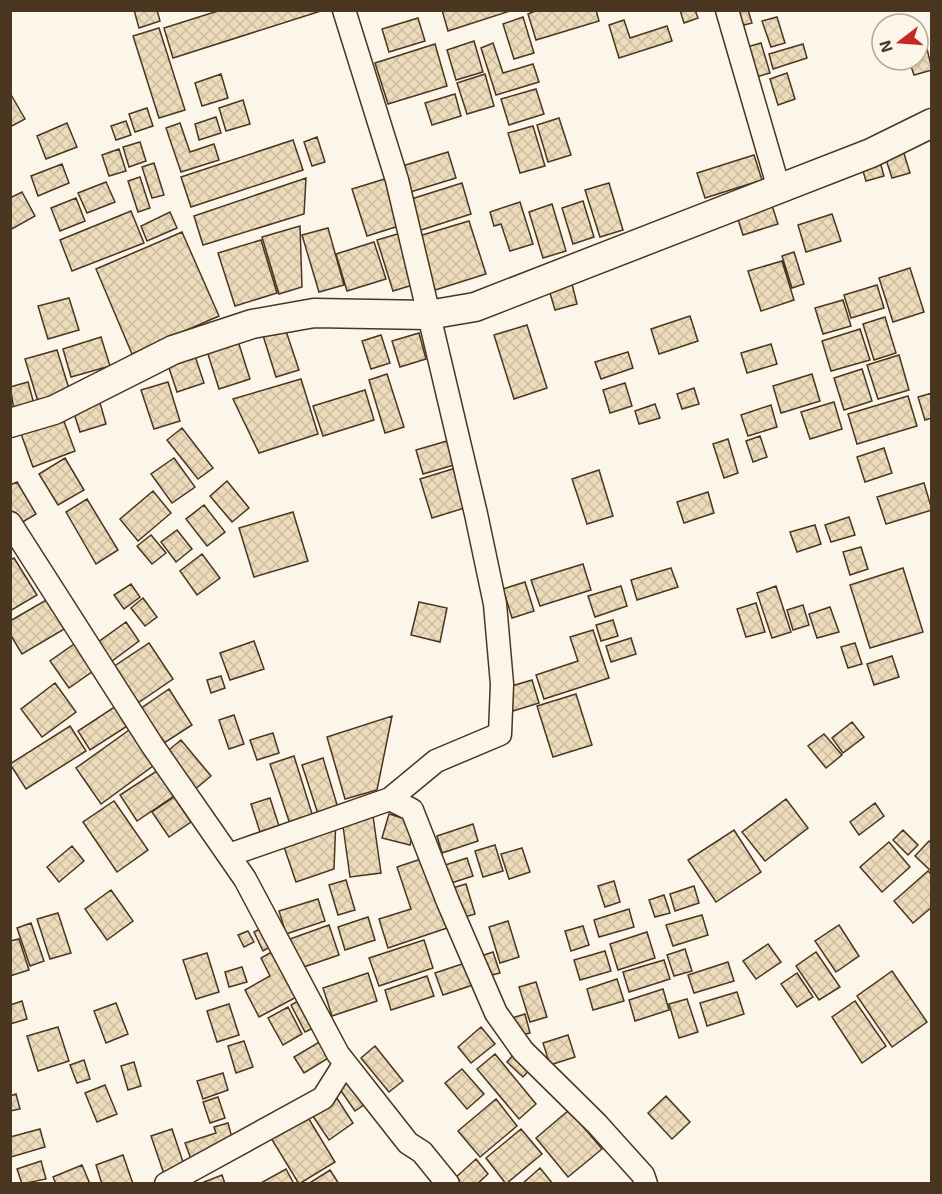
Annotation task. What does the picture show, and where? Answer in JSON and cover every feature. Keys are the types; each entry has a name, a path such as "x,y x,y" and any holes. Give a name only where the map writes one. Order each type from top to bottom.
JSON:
{"street":[{"path":"230,855 390,799 436,761 500,734 502,684 495,604 397,180 344,10"},
{"path":"727,10 779,189"},
{"path":"10,423 54,410 173,350 252,324 314,313 428,315 475,307 871,153 932,123"},
{"path":"10,523 152,745 230,855 271,925 345,1063 408,1143 423,1152 448,1184"},
{"path":"390,799 412,810 448,902 496,1013 523,1051 597,1124 643,1175 646,1184"},
{"path":"166,1184 323,1098 345,1063"}],"building":[{"path":"134,10 157,10 160,21 139,28"},
{"path":"221,10 324,10 173,58 164,28"},
{"path":"442,10 513,10 448,31"},
{"path":"538,10 596,10 599,21 536,40 528,14"},
{"path":"680,10 695,10 698,18 684,23"},
{"path":"748,10 752,23 740,26 735,13"},
{"path":"523,17 534,53 514,59 503,24"},
{"path":"777,17 785,43 771,47 762,21"},
{"path":"418,18 425,41 389,52 382,29"},
{"path":"624,20 630,38 667,26 672,41 619,58 609,25"},
{"path":"159,28 185,110 159,118 133,36"},
{"path":"474,41 483,72 456,80 447,50"},
{"path":"493,43 503,73 533,64 539,82 496,95 481,48"},
{"path":"761,43 770,73 756,77 747,47"},
{"path":"435,44 447,86 388,104 375,63"},
{"path":"803,44 807,58 773,69 769,54"},
{"path":"787,73 795,99 778,105 770,79"},
{"path":"221,74 228,98 202,106 195,83"},
{"path":"485,74 494,106 467,114 457,83"},
{"path":"536,89 544,114 509,125 501,99"},
{"path":"10,93 25,119 10,127"},
{"path":"455,94 461,116 432,125 425,103"},
{"path":"243,100 250,124 226,131 219,108"},
{"path":"147,108 153,126 135,132 129,114"},
{"path":"216,117 221,133 199,140 195,124"},
{"path":"559,118 571,155 548,162 537,125"},
{"path":"126,121 131,135 116,140 111,126"},
{"path":"67,123 77,147 46,159 37,136"},
{"path":"180,123 190,152 214,144 219,160 181,172 166,128"},
{"path":"533,126 545,166 520,173 508,133"},
{"path":"317,137 325,162 312,166 304,142"},
{"path":"293,140 303,170 191,207 181,177"},
{"path":"140,142 146,161 129,167 123,147"},
{"path":"901,144 910,173 892,178 883,150"},
{"path":"119,149 126,171 109,176 102,155"},
{"path":"448,152 456,178 407,193 399,167"},
{"path":"754,155 762,180 705,198 697,173"},
{"path":"878,155 884,176 866,181 860,161"},
{"path":"154,163 164,195 152,198 142,167"},
{"path":"62,164 69,183 38,196 31,176"},
{"path":"140,177 150,208 138,212 128,181"},
{"path":"306,178 304,214 203,245 194,216"},
{"path":"388,178 402,225 367,236 352,189"},
{"path":"106,182 115,202 87,213 78,193"},
{"path":"462,183 471,214 418,231 408,200"},
{"path":"609,183 623,230 600,237 585,190"},
{"path":"22,192 35,216 10,230 10,198"},
{"path":"769,196 778,224 743,235 734,207"},
{"path":"76,198 85,221 60,231 51,208"},
{"path":"583,201 594,237 573,244 562,208"},
{"path":"520,202 533,244 510,251 501,224 494,226 490,212"},
{"path":"552,204 566,251 543,258 529,212"},
{"path":"131,211 144,243 72,271 60,240"},
{"path":"170,212 177,228 147,241 141,226"},
{"path":"832,214 841,241 806,252 798,225"},
{"path":"469,221 486,274 435,290 419,236"},
{"path":"300,226 302,287 279,294 262,237"},
{"path":"328,228 344,285 319,292 302,235"},
{"path":"182,232 219,316 132,354 96,269"},
{"path":"401,233 416,284 393,291 377,240"},
{"path":"261,240 277,293 235,306 218,253"},
{"path":"374,242 386,279 347,291 336,254"},
{"path":"794,252 804,284 792,288 782,256"},
{"path":"782,261 794,300 761,311 748,271"},
{"path":"910,268 924,312 893,322 879,278"},
{"path":"570,276 577,304 555,310 547,283"},
{"path":"877,285 884,308 851,318 844,295"},
{"path":"69,298 79,330 48,339 38,306"},
{"path":"843,300 851,326 823,334 815,308"},
{"path":"690,316 698,341 659,354 651,329"},
{"path":"885,317 896,353 874,360 863,324"},
{"path":"283,322 299,370 276,377 261,329"},
{"path":"527,325 547,388 514,399 494,335"},
{"path":"860,329 870,360 831,371 822,341"},
{"path":"419,333 426,359 400,367 392,341"},
{"path":"381,335 390,363 371,369 362,341"},
{"path":"101,337 110,366 71,377 63,349"},
{"path":"238,341 250,379 219,389 207,351"},
{"path":"771,344 777,364 747,373 741,353"},
{"path":"57,350 71,395 39,405 25,359"},
{"path":"628,352 633,368 601,379 595,362"},
{"path":"899,355 909,390 878,399 867,365"},
{"path":"195,356 204,383 177,392 168,365"},
{"path":"862,369 872,401 844,410 834,378"},
{"path":"387,374 404,427 385,433 369,380"},
{"path":"812,374 820,401 781,413 773,386"},
{"path":"301,379 318,434 259,453 233,399"},
{"path":"28,382 34,404 14,410 10,387"},
{"path":"168,382 180,421 154,429 141,390"},
{"path":"625,383 632,406 610,413 603,390"},
{"path":"694,388 699,404 682,409 677,394"},
{"path":"365,390 374,420 323,436 313,406"},
{"path":"932,393 932,418 925,420 918,397"},
{"path":"98,396 106,424 80,432 71,404"},
{"path":"908,396 917,426 857,444 848,414"},
{"path":"834,402 842,429 810,439 801,412"},
{"path":"655,404 660,418 639,424 635,411"},
{"path":"771,405 777,427 748,436 741,415"},
{"path":"62,416 75,451 33,467 20,431"},
{"path":"182,428 213,468 198,479 167,440"},
{"path":"760,436 767,457 753,462 746,441"},
{"path":"728,439 738,473 724,478 713,444"},
{"path":"447,441 454,465 423,474 416,450"},
{"path":"884,448 892,473 865,482 857,457"},
{"path":"65,458 84,490 58,505 39,474"},
{"path":"174,458 195,487 172,503 151,474"},
{"path":"459,467 471,506 432,518 420,479"},
{"path":"599,470 613,516 587,524 572,479"},
{"path":"227,481 249,508 232,522 210,496"},
{"path":"17,482 36,514 16,526 10,517 10,485"},
{"path":"924,483 932,510 886,524 877,497"},
{"path":"153,491 171,513 138,541 120,519"},
{"path":"708,492 714,513 684,523 677,502"},
{"path":"87,499 118,550 96,564 66,512"},
{"path":"204,505 225,532 207,546 186,519"},
{"path":"293,512 308,561 254,577 239,528"},
{"path":"849,517 855,535 831,542 825,525"},
{"path":"815,525 821,544 797,552 790,532"},
{"path":"177,530 192,549 176,562 161,542"},
{"path":"151,535 166,553 152,564 137,546"},
{"path":"861,547 868,569 850,575 843,552"},
{"path":"202,554 220,578 197,595 180,571"},
{"path":"14,558 37,595 10,611 10,560"},
{"path":"583,564 591,590 540,606 531,580"},
{"path":"671,568 678,587 637,600 631,580"},
{"path":"903,568 923,632 870,648 850,585"},
{"path":"525,582 534,611 512,618 503,589"},
{"path":"131,584 140,597 124,609 114,595"},
{"path":"621,586 627,606 595,617 588,596"},
{"path":"776,586 791,632 772,638 757,593"},
{"path":"143,598 157,617 145,626 131,608"},
{"path":"48,599 66,628 22,654 10,634 10,621"},
{"path":"419,602 447,608 440,642 411,635"},
{"path":"756,603 765,632 746,637 737,609"},
{"path":"803,605 809,625 793,630 787,610"},
{"path":"830,607 839,632 817,638 809,614"},
{"path":"613,620 618,636 601,641 596,625"},
{"path":"126,622 139,641 108,664 94,645"},
{"path":"593,630 609,678 544,699 536,675 578,661 570,637"},
{"path":"631,638 636,654 611,662 606,646"},
{"path":"254,641 264,669 230,680 220,653"},
{"path":"77,642 96,669 69,688 50,661"},
{"path":"149,643 173,679 135,705 110,669"},
{"path":"855,643 862,664 848,668 841,647"},
{"path":"892,656 899,677 874,685 867,664"},
{"path":"221,676 225,688 211,693 207,680"},
{"path":"532,680 539,703 513,711 505,688"},
{"path":"55,683 76,712 42,737 21,709"},
{"path":"169,689 192,725 161,745 137,711"},
{"path":"576,694 592,745 553,757 537,706"},
{"path":"119,704 132,723 90,750 78,731"},
{"path":"234,715 244,744 229,749 219,720"},
{"path":"392,716 377,790 345,799 327,737"},
{"path":"852,722 864,737 843,753 832,738"},
{"path":"70,726 86,751 26,789 10,764"},
{"path":"132,728 157,763 101,804 76,768"},
{"path":"273,733 279,753 257,760 250,740"},
{"path":"824,734 842,755 826,768 808,746"},
{"path":"181,740 211,776 193,791 164,754"},
{"path":"294,756 313,817 290,824 270,764"},
{"path":"323,758 338,808 318,814 302,765"},
{"path":"163,767 180,792 137,821 120,795"},
{"path":"174,797 191,822 169,837 152,812"},
{"path":"270,798 279,826 260,832 251,804"},
{"path":"786,799 808,828 765,861 742,832"},
{"path":"114,801 148,850 117,872 83,822"},
{"path":"875,803 884,816 859,835 850,822"},
{"path":"389,814 416,822 410,845 382,838"},
{"path":"373,816 381,873 350,877 342,819"},
{"path":"336,817 334,869 296,882 281,838"},
{"path":"473,824 478,841 442,853 437,836"},
{"path":"734,830 761,872 716,902 688,860"},
{"path":"903,830 918,845 908,855 893,840"},
{"path":"929,841 932,844 932,872 915,856"},
{"path":"889,842 910,867 882,892 860,867"},
{"path":"495,845 503,871 483,877 475,851"},
{"path":"72,846 84,861 59,882 47,867"},
{"path":"522,848 530,872 509,879 501,854"},
{"path":"424,858 447,928 388,948 379,919 411,909 397,867"},
{"path":"467,858 473,876 445,885 439,867"},
{"path":"928,871 932,875 932,907 913,923 894,901"},
{"path":"346,880 355,910 338,915 329,885"},
{"path":"614,881 620,902 605,907 598,886"},
{"path":"466,884 475,914 458,919 449,889"},
{"path":"694,886 699,903 675,911 670,894"},
{"path":"111,890 133,921 107,940 85,909"},
{"path":"664,895 670,913 655,917 649,900"},
{"path":"318,899 325,921 286,934 279,911"},
{"path":"629,909 634,927 599,937 594,920"},
{"path":"58,913 71,953 50,959 37,919"},
{"path":"702,915 708,935 673,946 666,925"},
{"path":"368,917 375,940 345,950 338,927"},
{"path":"508,921 519,957 500,963 489,927"},
{"path":"31,923 44,961 30,966 17,928"},
{"path":"267,925 277,943 263,951 254,932"},
{"path":"329,925 339,955 301,968 290,939"},
{"path":"839,925 859,956 836,972 815,941"},
{"path":"583,926 589,945 571,951 565,931"},
{"path":"248,931 254,942 244,947 238,935"},
{"path":"647,932 655,958 618,970 610,944"},
{"path":"19,939 29,970 10,976 10,941"},
{"path":"424,940 433,968 379,986 369,958"},
{"path":"768,944 781,962 756,979 743,961"},
{"path":"282,946 306,992 259,1017 245,990 270,976 261,958"},
{"path":"685,949 692,971 674,976 667,955"},
{"path":"605,951 611,971 580,980 574,960"},
{"path":"493,952 500,973 484,977 478,957"},
{"path":"816,952 840,987 819,1000 796,966"},
{"path":"207,953 219,992 196,999 183,960"},
{"path":"664,960 670,979 629,992 623,972"},
{"path":"728,962 734,981 694,993 688,975"},
{"path":"465,963 473,985 443,995 435,973"},
{"path":"242,967 247,982 229,987 225,972"},
{"path":"892,971 927,1022 892,1047 857,996"},
{"path":"368,973 377,1001 332,1016 323,988"},
{"path":"797,973 813,997 797,1007 781,984"},
{"path":"427,976 434,996 391,1010 385,990"},
{"path":"617,979 624,1001 593,1010 587,989"},
{"path":"536,982 547,1017 530,1022 519,987"},
{"path":"663,989 669,1010 635,1021 629,1000"},
{"path":"737,992 744,1014 707,1026 700,1003"},
{"path":"305,997 320,1025 305,1032 291,1005"},
{"path":"687,999 698,1032 679,1038 669,1004"},
{"path":"22,1001 27,1019 10,1024 10,1005"},
{"path":"855,1001 886,1046 862,1063 832,1017"},
{"path":"116,1003 128,1034 106,1043 94,1011"},
{"path":"229,1004 239,1035 217,1042 207,1011"},
{"path":"288,1007 302,1034 283,1045 268,1018"},
{"path":"525,1014 530,1033 518,1036 512,1018"},
{"path":"58,1027 69,1061 38,1071 27,1036"},
{"path":"481,1027 495,1044 471,1063 458,1047"},
{"path":"568,1035 575,1057 550,1065 543,1043"},
{"path":"244,1041 253,1067 236,1073 228,1046"},
{"path":"321,1041 330,1057 304,1073 294,1057"},
{"path":"375,1046 403,1081 389,1092 361,1058"},
{"path":"518,1050 534,1065 523,1077 507,1062"},
{"path":"495,1054 536,1104 519,1119 477,1069"},
{"path":"84,1060 90,1079 77,1083 70,1065"},
{"path":"134,1062 141,1086 128,1090 121,1066"},
{"path":"462,1069 484,1094 467,1109 445,1083"},
{"path":"223,1073 228,1090 203,1099 197,1081"},
{"path":"352,1079 368,1102 355,1111 339,1088"},
{"path":"105,1085 117,1114 97,1122 85,1093"},
{"path":"331,1089 353,1123 329,1140 306,1106"},
{"path":"16,1094 20,1109 10,1111 10,1096"},
{"path":"666,1096 690,1122 672,1139 648,1113"},
{"path":"218,1097 225,1118 210,1123 203,1102"},
{"path":"496,1099 517,1126 480,1157 458,1131"},
{"path":"569,1110 602,1149 568,1177 536,1138"},
{"path":"307,1116 335,1162 299,1184 271,1138"},
{"path":"228,1123 234,1145 191,1159 185,1143 216,1133 214,1127"},
{"path":"40,1129 45,1147 11,1157 10,1137"},
{"path":"172,1129 185,1168 164,1174 151,1136"},
{"path":"521,1129 542,1154 506,1184 486,1158"},
{"path":"123,1155 133,1184 102,1184 96,1165"},
{"path":"476,1159 488,1174 477,1184 458,1184 454,1179"},
{"path":"41,1161 46,1179 22,1184 17,1169"},
{"path":"82,1165 90,1184 56,1184 53,1177"},
{"path":"540,1168 553,1184 522,1184"},
{"path":"286,1169 294,1184 259,1184"},
{"path":"330,1170 339,1184 308,1184"},
{"path":"222,1175 225,1184 199,1184"}]}
